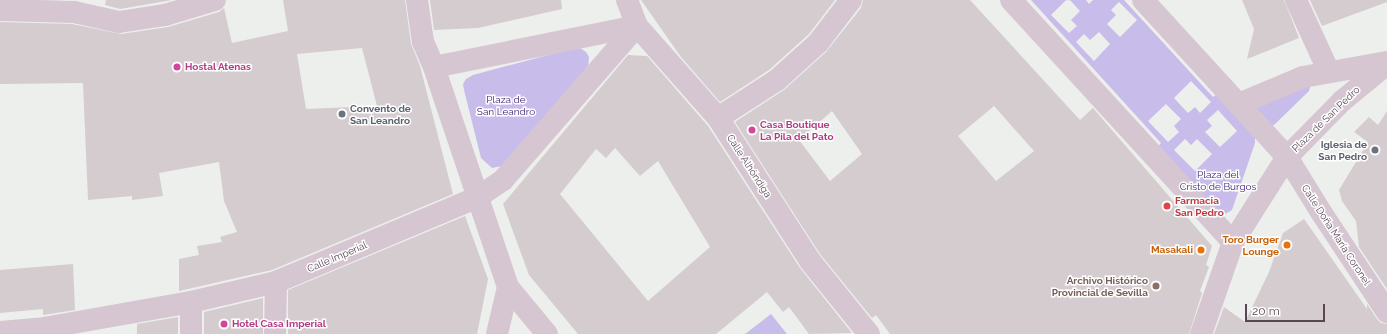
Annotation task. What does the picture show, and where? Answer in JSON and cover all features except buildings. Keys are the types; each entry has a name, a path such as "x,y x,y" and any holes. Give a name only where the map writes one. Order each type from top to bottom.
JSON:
{"street":[{"path":"0,10 74,12 119,22 165,16 215,0"},
{"path":"417,0 423,42 434,67 508,287 547,334"},
{"name":"Calle Alhóndiga","path":"627,0 637,26 718,118 810,260 869,334"},
{"path":"718,118 777,80 818,43 851,0"},
{"path":"1011,0 1233,242"},
{"path":"1144,0 1287,157"},
{"path":"1296,0 1329,72"},
{"path":"434,67 637,26"},
{"path":"478,197 503,180 637,26"},
{"name":"Plaza de San Pedro","path":"1201,334 1233,242 1287,157 1342,101 1387,63"},
{"name":"Plaza de San Pedro","path":"1239,104 1303,77 1387,63"},
{"name":"Calle Doña María Coronel","path":"1287,157 1320,212 1387,312"},
{"name":"Calle Imperial","path":"0,332 38,332 191,302 276,282 478,197"},
{"path":"275,334 276,282"},
{"path":"497,334 508,287"},
{"path":"191,302 191,334"}],"green space":[{"name":"Plaza del Cristo de Burgos","path":"1031,0 1066,0 1051,15 1069,33 1077,26 1071,20 1080,11 1070,0 1086,0 1089,4 1093,0 1124,0 1213,97 1219,93 1255,136 1255,143 1232,210 1225,214 1216,211 1156,149 1161,143","holes":["1119,2 1137,20 1120,37 1107,24 1116,15 1111,10","1099,32 1110,44 1094,61 1076,42 1084,34 1090,40","1191,81 1211,102 1200,113 1195,107 1188,113 1174,98","1166,104 1181,119 1174,126 1179,132 1168,142 1148,121","1218,110 1237,131 1220,147 1205,132 1212,126 1207,120","1185,139 1191,145 1197,139 1212,154 1195,171 1174,150"]},
{"name":"Plaza de San Leandro","path":"574,48 580,48 586,52 589,57 588,68 502,166 492,168 481,158 464,90 463,84 466,79 473,75"},
{"path":"1306,85 1310,87 1309,91 1274,125 1268,126 1255,106"},
{"path":"771,314 787,334 745,334"}],"place":[{"name":"Hostal Atenas","path":"177,67"},
{"name":"Convento de San Leandro","path":"342,114"},
{"name":"Casa Boutique La Pila del Pato","path":"752,130"},
{"name":"Iglesia de San Pedro","path":"1375,150"},
{"name":"Farmacia San Pedro","path":"1167,206"},
{"name":"Toro Burger Lounge","path":"1287,245"},
{"name":"Masakali","path":"1201,250"},
{"name":"Archivo Histórico Provincial de Sevilla","path":"1156,286"},
{"name":"Hotel Casa Imperial","path":"224,324"}]}
